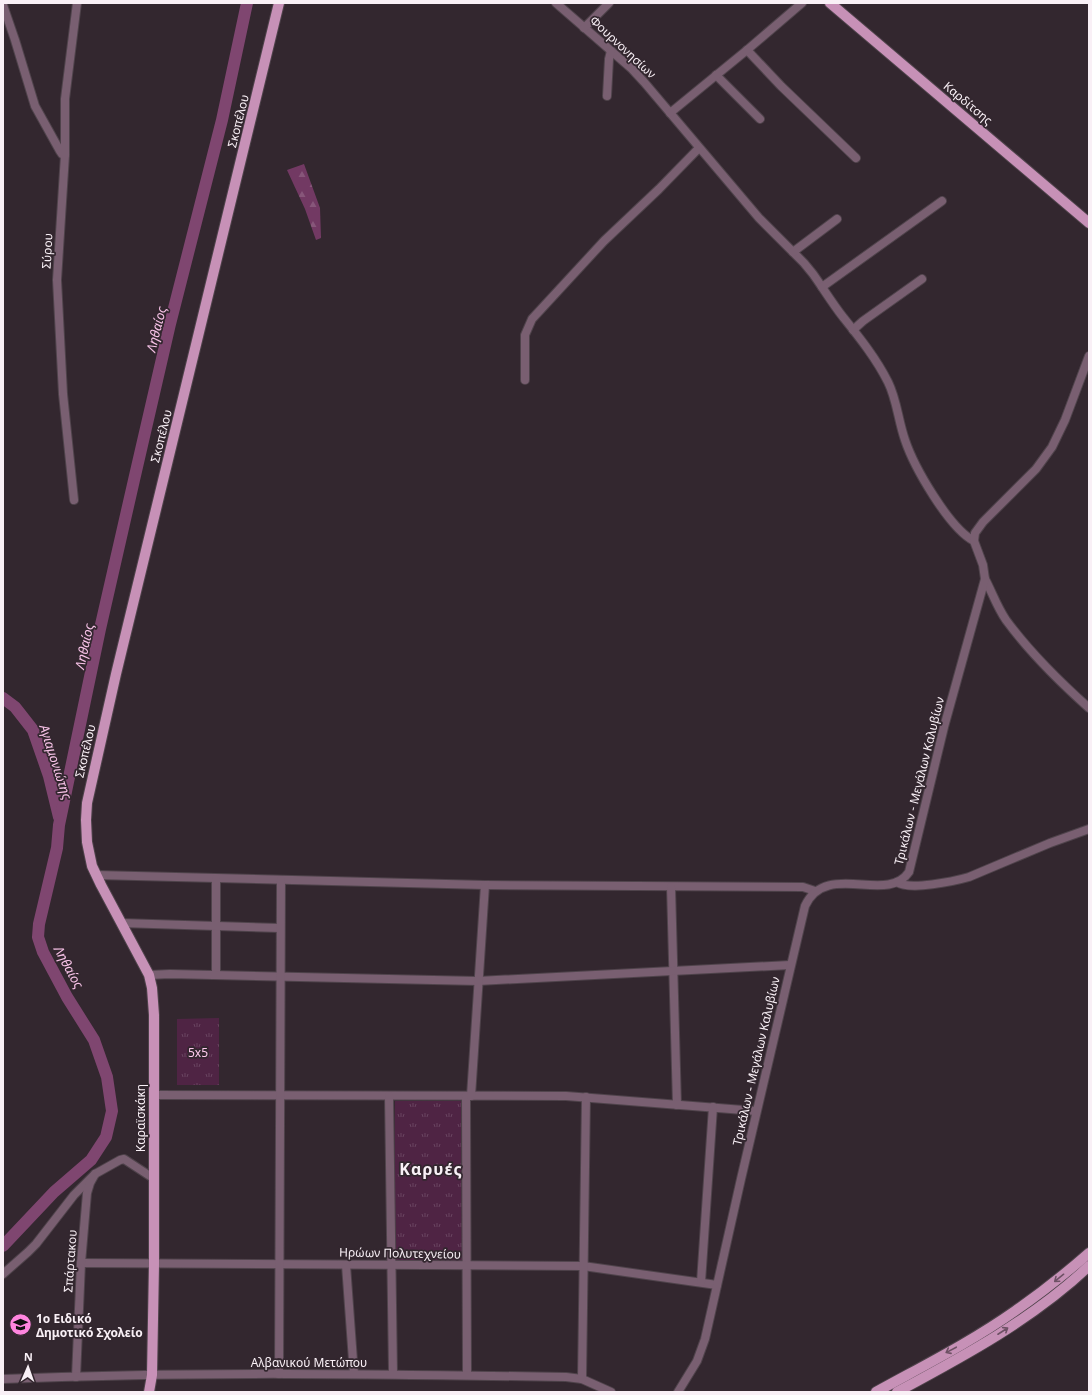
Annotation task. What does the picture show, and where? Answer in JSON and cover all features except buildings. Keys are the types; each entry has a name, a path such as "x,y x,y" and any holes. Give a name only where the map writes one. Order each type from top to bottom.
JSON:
{"main road":[{"name":"Σκοπέλου","path":"96,875 88,850 86,829 86,812 91,783 279,3"},
{"name":"Καρδίτσης","path":"830,3 1089,224"},
{"name":"Καραϊσκάκη","path":"96,875 149,975 153,996 154,1264 152,1376 149,1392"},
{"path":"876,1392 970,1340 1004,1318 1046,1289 1089,1253"},
{"path":"897,1392 975,1349 1022,1318 1068,1284 1089,1266"}],"street":[{"name":"Σύρου","path":"74,500 63,394 57,300 58,248 65,155 66,99 77,3"},
{"name":"Φουρνονησίων","path":"556,3 644,82 759,218 813,274 882,370 896,400 908,447 921,476 959,529 974,541"},
{"path":"584,28 609,3"},
{"path":"670,113 802,3"},
{"path":"3,5 35,106 60,151 65,155"},
{"path":"747,50 781,86 856,158"},
{"path":"607,96 609,59 611,51"},
{"path":"716,75 760,119"},
{"path":"525,380 525,335 532,319 604,241 699,148"},
{"path":"822,287 942,201"},
{"path":"793,252 837,219"},
{"path":"853,330 863,321 922,279"},
{"path":"974,541 974,535 979,526 1036,468 1052,447 1065,420 1089,356"},
{"name":"Τρικάλων - Μεγάλων Καλυβίων","path":"678,1392 701,1351 805,906 811,894 822,887 832,884 889,884 897,882 906,876 912,864 946,720 984,579 983,565 974,541"},
{"path":"984,579 1002,614 1017,634 1089,708"},
{"path":"897,882 908,885 956,881 1089,829"},
{"path":"96,875 485,885 802,887 815,891"},
{"path":"216,878 216,975"},
{"path":"279,1374 281,880"},
{"path":"467,1375 466,1266 469,1096 485,885"},
{"path":"670,887 677,1105"},
{"path":"121,923 280,928"},
{"path":"149,975 280,976 478,981 790,965"},
{"path":"153,1095 586,1097 756,1111"},
{"path":"389,1096 393,1374"},
{"path":"582,1379 586,1097"},
{"path":"701,1282 713,1107"},
{"path":"3,1274 28,1252 74,1194 96,1174 120,1160 124,1160 153,1178"},
{"name":"Σπάρτακου","path":"76,1377 81,1263 87,1194 90,1183 96,1174"},
{"name":"Ηρώων Πολυτεχνείου","path":"81,1263 583,1266 717,1285"},
{"path":"346,1265 354,1374"},
{"name":"Αλβανικού Μετώπου","path":"3,1380 76,1377 279,1374 467,1375 566,1377 582,1379 611,1392"}],"green space":[{"path":"304,164 320,208 321,238 316,240 305,209 287,170"},
{"name":"5x5","path":"219,1018 219,1085 177,1085 177,1019"},
{"path":"395,1101 461,1101 462,1261 394,1261"}],"waterway":[{"name":"Ληθαίος","path":"3,1246 54,1192 91,1160 106,1137 112,1111 107,1077 94,1040 67,997 43,952 38,937 39,924 57,848 59,825 100,629 170,324 222,120 247,3"},
{"name":"Αγιαμονιώτης","path":"3,698 15,707 33,730 49,776 59,817"}],"place":[{"name":"1ο Ειδικό Δημοτικό Σχολείο","path":"21,1325"}],"district":[{"name":"Καρυές","path":"431,1169"}]}
